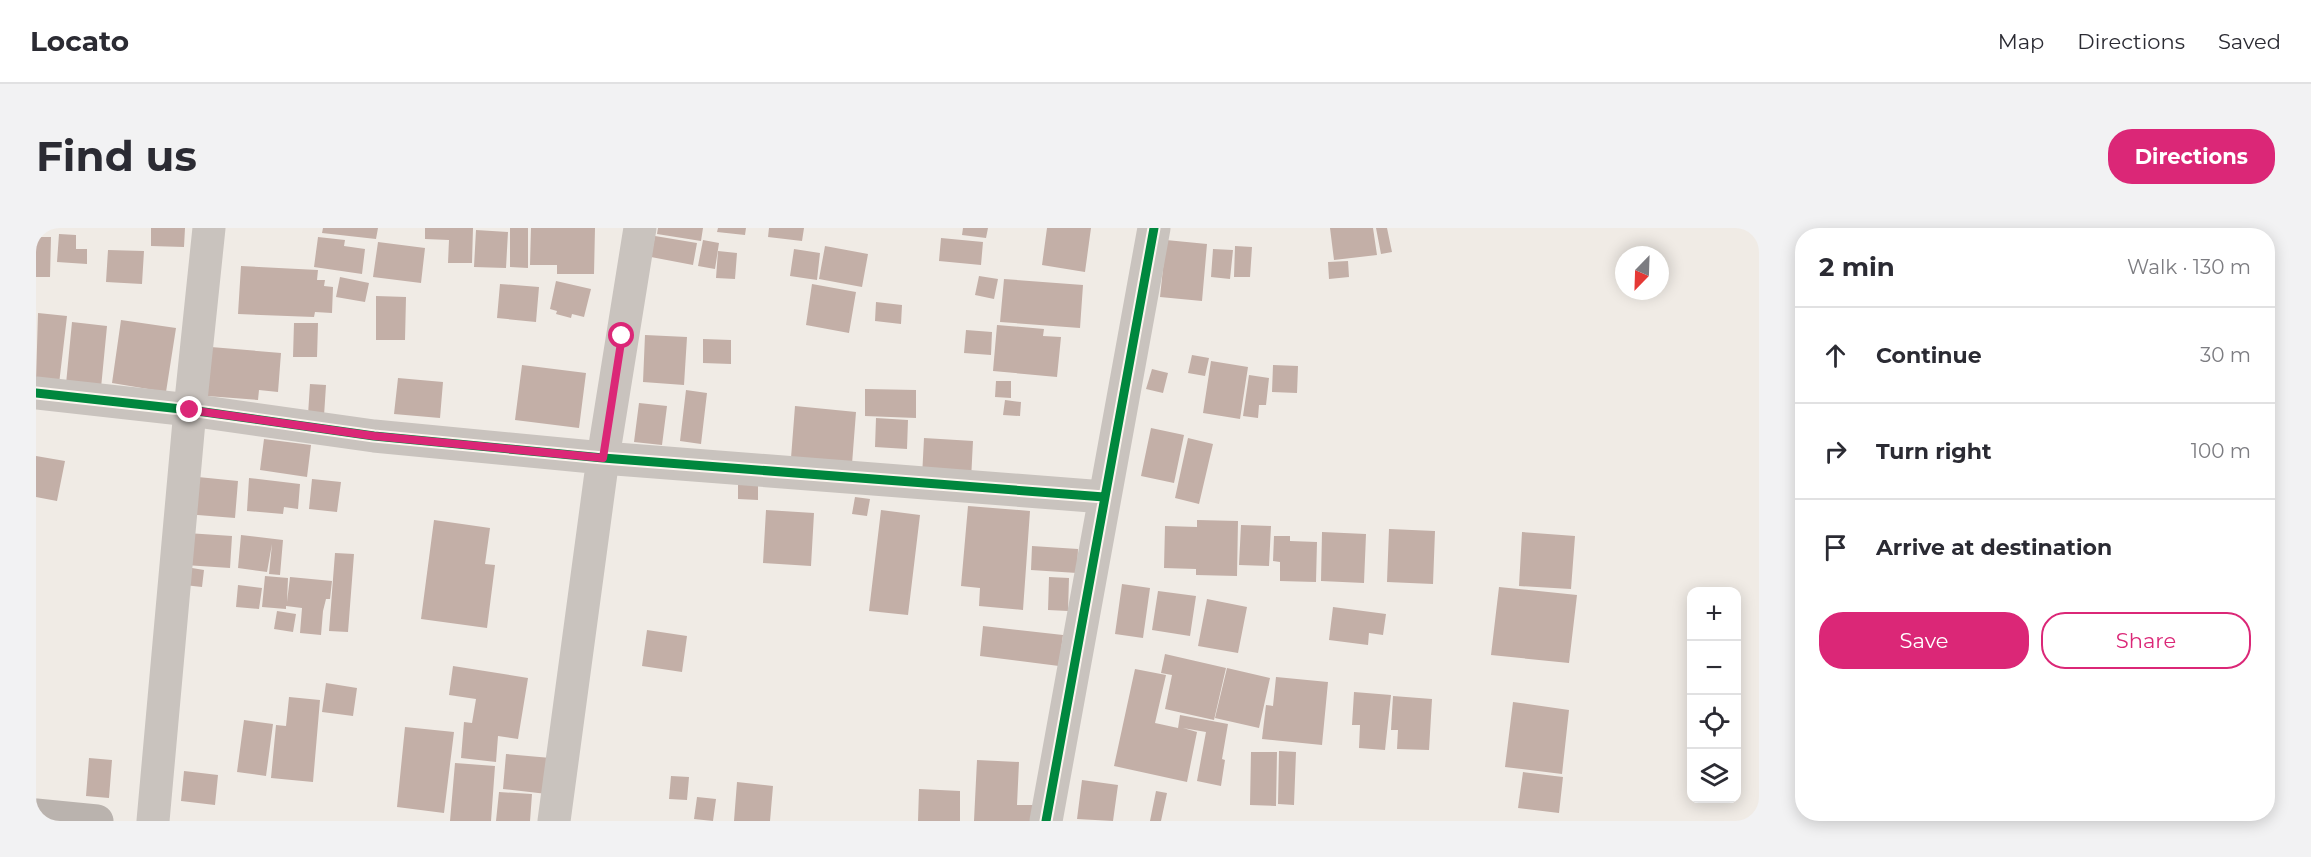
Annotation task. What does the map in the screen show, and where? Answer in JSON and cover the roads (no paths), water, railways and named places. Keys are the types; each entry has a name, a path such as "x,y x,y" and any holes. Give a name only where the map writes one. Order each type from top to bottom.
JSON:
{"main road":[{"path":"36,815 97,821"}],"street":[{"path":"153,821 190,410 209,228"},
{"path":"554,821 603,458 640,228"},
{"path":"1046,821 1154,228"},
{"path":"36,393 190,410 374,436 603,458 1104,497"}]}
